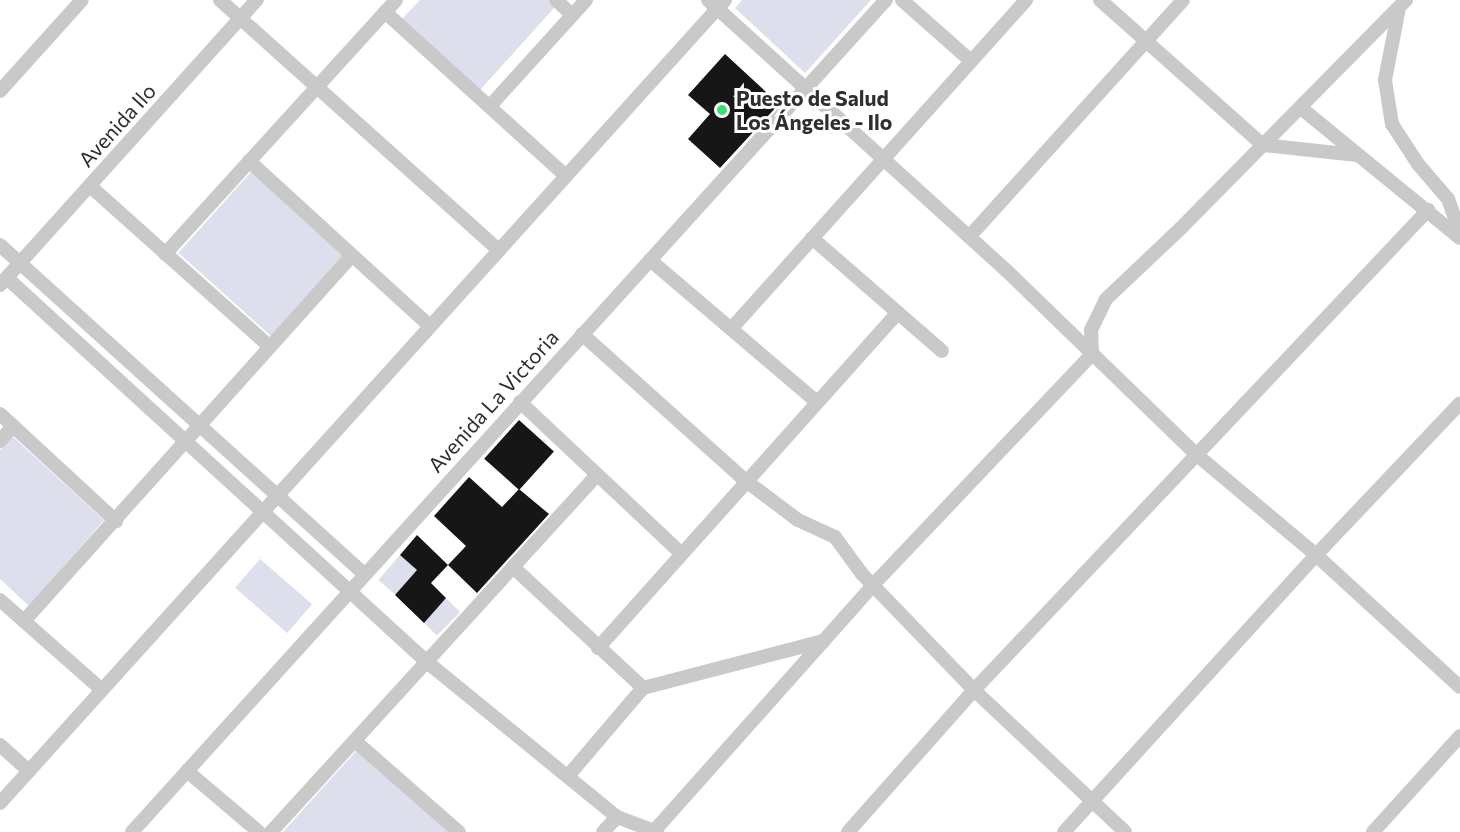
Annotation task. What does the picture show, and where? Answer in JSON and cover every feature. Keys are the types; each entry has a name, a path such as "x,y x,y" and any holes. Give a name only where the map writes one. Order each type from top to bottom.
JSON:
{"street":[{"path":"0,91 82,0"},
{"path":"220,0 499,250"},
{"name":"Avenida Ilo","path":"4,281 257,0"},
{"path":"165,254 396,0"},
{"path":"556,0 573,15"},
{"path":"490,106 586,0"},
{"name":"Avenida La Victoria","path":"132,832 886,0"},
{"path":"902,0 971,61"},
{"path":"731,329 1026,0"},
{"path":"1100,0 1263,145 1357,155"},
{"path":"969,237 1183,0"},
{"path":"4,281 186,442 427,662 617,817 656,831 873,585 1092,354 1091,330 1106,299 1302,108 1402,2"},
{"path":"1402,2 1385,80 1392,124 1418,164 1448,199 1460,232"},
{"path":"0,803 566,176 717,3 969,237 1197,455 1316,555 1460,687"},
{"path":"385,12 566,176"},
{"path":"1302,108 1460,238"},
{"path":"249,162 430,326"},
{"path":"90,186 270,347"},
{"path":"848,832 974,690 1428,210"},
{"path":"812,238 942,351"},
{"path":"0,246 364,574"},
{"path":"24,621 352,255"},
{"path":"650,260 817,402"},
{"path":"598,648 898,312"},
{"path":"582,334 746,481 798,520 835,537 873,585 974,690 1125,832"},
{"path":"520,402 681,553"},
{"path":"1064,832 1316,555 1460,403"},
{"path":"0,414 116,521"},
{"path":"0,441 13,426"},
{"path":"271,832 597,475"},
{"path":"513,567 643,688"},
{"path":"0,600 102,690"},
{"path":"568,776 643,688 824,641"},
{"path":"1373,832 1460,736"},
{"path":"355,741 458,832"},
{"path":"0,745 29,771"},
{"path":"187,771 259,832"},
{"path":"603,832 617,817"},
{"path":"617,817 624,832"}],"shaded area":[{"path":"420,0 548,0 555,7 480,90 402,19"},
{"path":"742,0 871,0 805,73 735,8"},
{"path":"252,171 345,255 271,336 178,253"},
{"path":"12,436 104,520 29,606 0,579 0,450"},
{"path":"400,555 417,570 396,595 378,580"},
{"path":"260,559 312,604 287,633 235,588"},
{"path":"446,598 460,612 437,635 423,621"},
{"path":"356,751 450,832 283,832"}],"building":[{"path":"725,54 779,104 720,168 688,139 710,114 688,95"},
{"path":"519,420 554,451 519,490 484,459"},
{"path":"469,477 502,507 519,489 549,514 477,593 448,565 466,546 434,516"},
{"path":"417,535 448,565 431,583 446,598 424,623 395,595 417,570 400,555"}],"place":[{"name":"Puesto de Salud Los Ángeles - Ilo","path":"722,110"}]}
